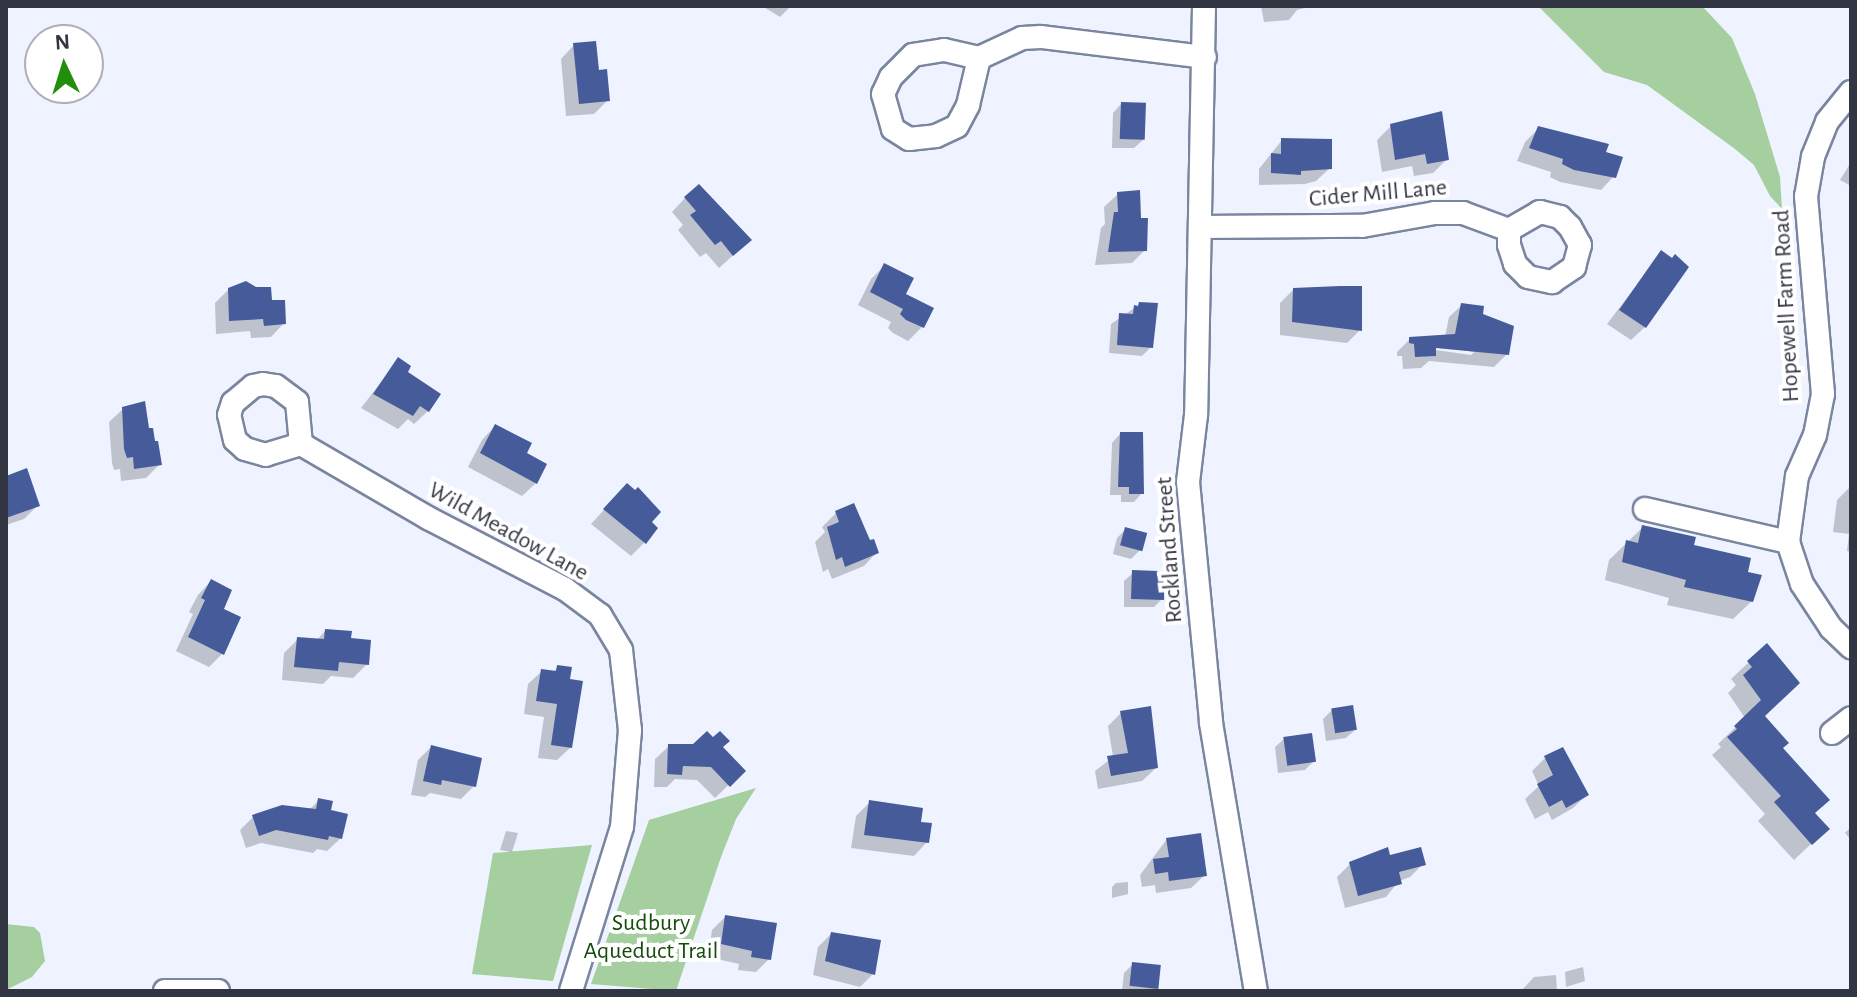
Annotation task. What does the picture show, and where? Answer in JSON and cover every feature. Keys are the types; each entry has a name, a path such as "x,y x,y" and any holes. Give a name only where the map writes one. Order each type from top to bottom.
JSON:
{"street":[{"name":"Rockland Street","path":"1204,6 1196,415 1188,482 1211,723 1256,991"},
{"path":"979,58 968,105 957,126 936,136 909,139 893,129 883,94 891,77 913,55 944,50 979,58 1022,38 1041,37 1205,57"},
{"name":"Hopewell Farm Road","path":"1851,92 1827,122 1813,157 1806,196 1823,394 1815,435 1797,476 1788,542 1802,584 1831,628 1851,647"},
{"name":"Cider Mill Lane","path":"1200,227 1362,226 1435,213 1463,213 1509,230"},
{"name":"Wild Meadow Lane","path":"301,444 428,518 565,589 600,615 621,650 630,730 622,827 571,991"},
{"path":"1645,509 1788,542"},
{"path":"1832,733 1851,718"},
{"path":"165,991 218,991"}],"green space":[{"path":"1538,6 1702,6 1732,38 1755,94 1780,177 1782,209 1770,196 1754,165 1735,149 1647,85 1604,72"},
{"name":"Sudbury Aqueduct Trail","path":"756,788 736,819 721,857 676,991 591,984 649,820"},
{"name":"Sudbury Aqueduct Trail","path":"592,845 553,981 472,974 493,853"},
{"path":"6,924 34,927 40,933 45,961 32,977 6,990"}],"building":[{"path":"596,41 599,70 607,69 610,101 579,104 573,43"},
{"path":"1121,102 1146,103 1145,140 1120,139"},
{"path":"1442,111 1449,160 1427,164 1425,154 1395,160 1390,124"},
{"path":"1538,126 1609,144 1606,152 1623,157 1616,178 1574,170 1562,164 1563,159 1529,148"},
{"path":"1281,138 1332,139 1332,169 1301,171 1301,175 1271,173 1271,153 1281,154"},
{"path":"699,184 752,240 733,256 721,241 715,245 690,215 696,211 684,197"},
{"path":"1140,190 1141,218 1148,218 1147,251 1108,252 1114,212 1118,212 1117,192"},
{"path":"1661,250 1672,258 1675,254 1689,267 1646,328 1619,310"},
{"path":"884,263 914,278 906,294 934,308 924,328 906,320 900,314 903,309 870,292"},
{"path":"246,281 256,287 271,287 272,300 285,300 286,324 264,326 263,319 229,321 228,288"},
{"path":"1362,286 1362,331 1292,322 1293,288"},
{"path":"1139,302 1158,303 1153,348 1117,345 1119,313 1133,314 1134,305 1138,306"},
{"path":"1461,303 1484,306 1483,314 1514,326 1509,355 1436,348 1436,356 1415,357 1414,344 1409,343 1409,337 1455,334"},
{"path":"398,357 411,366 408,372 441,394 429,412 420,406 413,416 373,394"},
{"path":"145,401 149,428 153,428 155,441 158,441 162,465 134,469 133,457 127,458 124,449 122,407"},
{"path":"495,424 532,443 527,453 547,464 537,484 480,453"},
{"path":"1120,432 1143,432 1144,494 1129,494 1129,487 1118,487"},
{"path":"27,468 40,506 6,518 6,476"},
{"path":"627,483 635,490 638,487 661,512 652,522 658,528 646,544 603,509"},
{"path":"854,503 879,553 845,567 842,557 836,560 827,527 839,522 835,511"},
{"path":"1642,525 1696,537 1694,545 1751,558 1748,572 1762,575 1753,602 1684,587 1686,580 1622,562 1626,540 1638,543"},
{"path":"1125,527 1147,533 1142,551 1120,545"},
{"path":"1132,570 1158,571 1157,576 1165,576 1164,600 1131,599"},
{"path":"211,579 232,590 224,609 241,617 224,655 188,637"},
{"path":"325,629 352,631 351,638 371,640 369,665 339,662 338,671 294,667 297,637 324,639"},
{"path":"1767,643 1800,683 1765,716 1789,743 1783,748 1830,800 1815,813 1830,829 1812,845 1774,802 1781,796 1727,737 1761,700 1743,675 1752,667 1747,661"},
{"path":"557,665 572,667 570,679 583,681 572,748 551,745 557,704 536,701 541,669 556,671"},
{"path":"1353,705 1357,730 1335,733 1331,708"},
{"path":"1151,706 1158,768 1111,776 1107,756 1128,753 1120,711"},
{"path":"707,731 713,737 720,731 730,741 723,747 746,771 730,787 711,767 683,766 682,775 667,774 668,744 693,744"},
{"path":"1312,733 1316,762 1287,766 1283,737"},
{"path":"431,745 482,758 476,787 442,780 441,785 423,781"},
{"path":"1563,747 1589,795 1566,808 1562,800 1549,807 1537,784 1553,775 1544,756"},
{"path":"318,798 333,801 331,810 348,814 342,839 329,836 328,840 276,830 259,836 252,815 282,805 316,809"},
{"path":"869,800 923,808 921,822 932,823 929,843 864,835"},
{"path":"1201,833 1207,876 1169,881 1168,872 1155,874 1153,859 1169,857 1166,838"},
{"path":"1388,847 1390,855 1421,847 1426,865 1399,872 1402,884 1358,896 1349,862"},
{"path":"725,915 777,923 771,960 751,957 752,951 721,944"},
{"path":"831,932 881,940 875,975 825,961"},
{"path":"1132,962 1161,965 1158,989 1129,986"}]}
